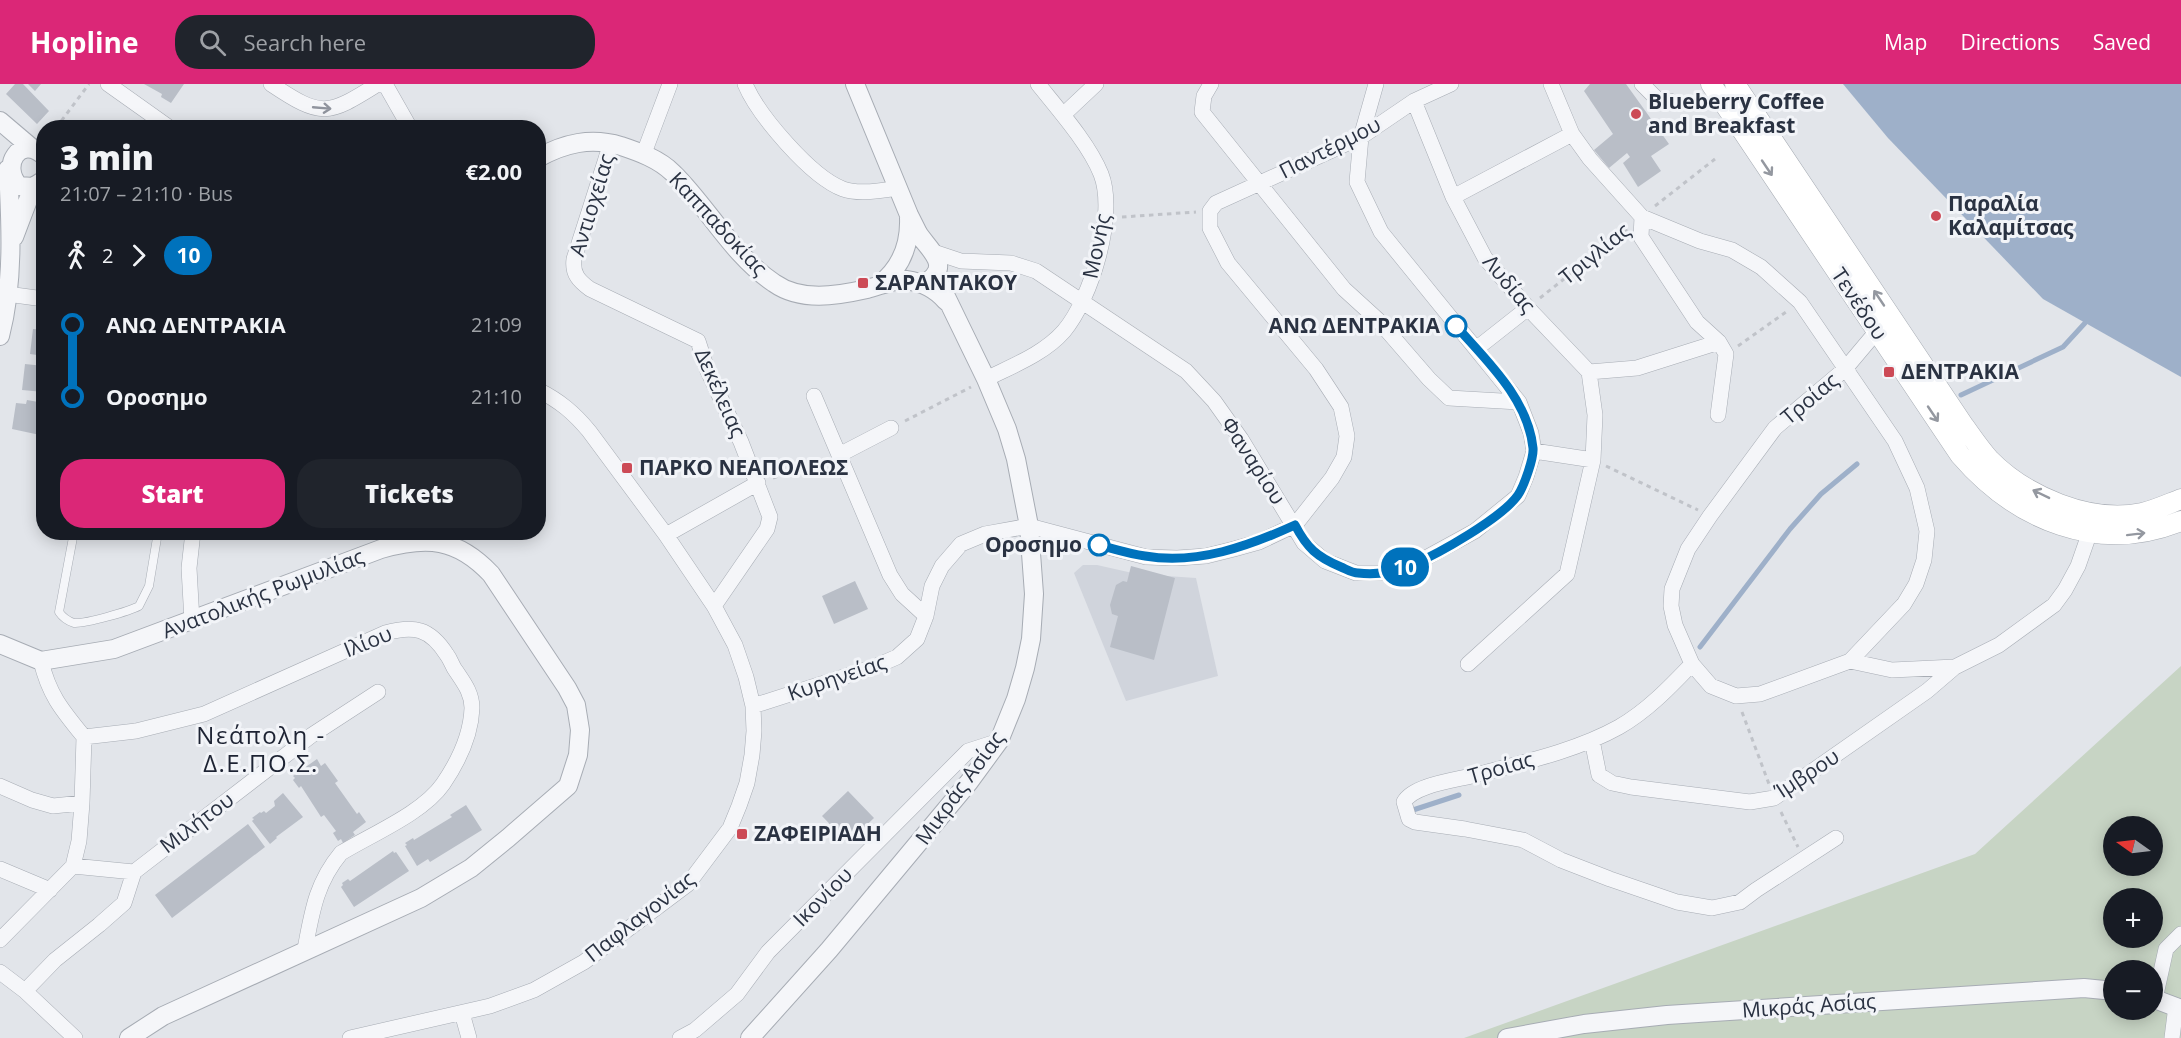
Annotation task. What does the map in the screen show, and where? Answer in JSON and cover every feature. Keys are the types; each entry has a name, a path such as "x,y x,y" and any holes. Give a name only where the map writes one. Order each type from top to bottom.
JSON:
{"main road":[{"name":"Τενέδου","path":"1711,84 1960,455 1981,478 2007,499 2024,509 2065,526 2090,533 2104,535 2145,533 2181,521"},
{"name":"Τενέδου","path":"1735,84 1964,426 1988,458 2034,491 2070,507 2096,513 2124,515 2141,513 2181,499"}],"street":[{"path":"108,84 159,120"},
{"path":"271,84 301,104 328,110 345,105 378,84"},
{"path":"385,84 405,120"},
{"path":"644,153 670,84"},
{"path":"745,84 750,95 778,134 824,178 843,189 866,191 899,188"},
{"path":"855,84 909,215 938,263 922,279"},
{"name":"Μονής","path":"986,379 1050,344 1064,330 1083,300 1099,249 1105,218 1107,198 1101,175 1063,115 1038,84"},
{"path":"1063,115 1096,84"},
{"path":"1211,84 1204,96 1202,112 1344,289 1378,320 1429,379 1449,398 1520,402"},
{"path":"1376,84 1361,137 1357,182 1381,232 1520,402 1531,433 1534,451 1593,460"},
{"name":"Παντέρμου","path":"1209,212 1216,204 1361,137 1414,101 1451,84"},
{"path":"1551,84 1572,134 1590,159 1642,217 1700,241 1732,250 1761,267 1800,302 1895,441 1917,488 1927,531 1924,560 1916,584 1904,604 1850,661 1760,694 1736,696 1711,686 1692,664"},
{"path":"1642,84 1658,100 1670,101"},
{"name":"Λυδίας","path":"1414,101 1453,197 1485,258 1528,308 1589,372"},
{"path":"0,121 36,150"},
{"path":"1453,197 1572,134"},
{"name":"Καππαδοκίας","path":"546,154 574,143 598,141 644,153 672,172 752,265 775,284 794,293 816,296 922,279"},
{"name":"Αντιοχείας","path":"573,268 611,143"},
{"path":"5,161 20,150 36,152"},
{"path":"5,161 9,176 19,186 36,184"},
{"path":"0,336 12,245 5,161"},
{"path":"12,245 36,192"},
{"path":"1029,526 1146,556 1177,558 1206,555 1259,542 1295,525 1332,478 1344,457 1347,436 1341,407 1316,369 1228,263 1210,228 1209,212"},
{"path":"872,287 889,277 903,255 908,241 909,215"},
{"path":"1642,217 1641,237 1696,322 1723,348"},
{"path":"903,255 916,246 961,261 983,262"},
{"path":"903,255 902,271 922,279 983,262"},
{"name":"Φαναρίου","path":"983,262 1011,263 1036,271 1083,300 1186,371 1214,401 1241,439 1304,543 1325,561 1356,573 1382,573 1411,566 1475,531 1518,496 1534,451"},
{"name":"Δεκέλειας","path":"573,268 579,282 698,342 707,369 733,423 770,517 767,529 714,606"},
{"name":"Μικράς Ασίας","path":"750,1038 829,950 940,819 999,741 1016,699 1031,639 1034,594 1029,526 1010,439 986,379 954,311 942,296 922,279"},
{"path":"7,294 36,298"},
{"path":"1476,349 1528,308"},
{"name":"Τροίας","path":"1836,838 1740,902 1712,908 1677,902 1610,879 1561,860 1522,840 1415,822 1409,819 1404,810 1404,802 1408,795 1422,788 1457,781 1593,740 1635,717 1669,689 1692,664 1675,625 1671,606 1672,589 1688,549 1775,428 1845,369 1876,331 1893,320"},
{"path":"1468,664 1567,574 1593,460 1595,415 1589,372 1637,368 1723,348"},
{"path":"1718,415 1723,348"},
{"name":"Παφλαγονίας","path":"350,1038 490,1006 534,990 584,962 688,884 730,828 747,783 752,755 753,706 735,645 714,606 666,534 575,414 560,401 546,394"},
{"path":"814,396 890,576 902,594 926,616"},
{"path":"839,455 891,428"},
{"path":"666,534 758,483"},
{"name":"Ίμβρου","path":"1593,740 1599,775 1612,783 1750,802 1773,798 1927,691 1955,667 2000,645 2054,605 2078,566 2096,513"},
{"name":"Κυρηνείας","path":"753,706 874,667 897,657 916,639 926,616 933,585 942,566 961,544 985,534 1029,526"},
{"path":"192,540 189,568 192,621"},
{"name":"Ανατολικής Ρωμυλίας","path":"41,661 114,649 381,549 402,543 438,542 466,552 478,560 491,574 576,705 580,742 568,786 471,868 422,898 305,949 163,1016 129,1038"},
{"name":"Ιλίου","path":"84,737 136,731 204,714 385,633 408,628 420,630 432,637 447,654 455,670 466,684 470,695 472,706 464,745 442,785 426,802 341,853 321,883 314,904 305,949"},
{"path":"0,644 41,661 53,698 84,737 82,803 79,841 74,866 0,940"},
{"name":"Ίμβρου","path":"1850,661 1892,670 1955,667"},
{"name":"Μιλήτου","path":"134,872 312,735 378,692"},
{"name":"Ικονίου","path":"680,1038 695,1030 736,994 768,952 968,751 999,741"},
{"path":"0,786 32,800 53,806 82,803"},
{"path":"25,991 55,960 124,903 134,872 74,866"},
{"path":"0,869 50,890"},
{"path":"2163,961 2166,949 2181,934"},
{"path":"0,972 25,991 75,1038"},
{"name":"Μικράς Ασίας","path":"1507,1038 1584,1024 1667,1015 2084,988 2103,990"},
{"path":"2163,1001 2179,1007 2172,1038"},
{"path":"462,1013 470,1038"}],"lane":[{"path":"72,540 59,612 68,620 79,623 140,606 149,586 157,540"}],"path":[{"path":"62,120 89,84"},
{"name":"Τριγλίας","path":"1528,308 1715,159"},
{"path":"1105,218 1209,212"},
{"path":"1723,348 1800,302"},
{"path":"891,428 986,379"},
{"path":"758,483 839,455"},
{"path":"1593,460 1710,516"},
{"path":"1736,696 1773,798 1804,858"}],"shaded area":[{"path":"1083,565 1097,565 1137,574 1196,578 1218,676 1126,701 1074,573"}],"green space":[{"path":"2181,666 2181,1038 1464,1038 1975,854"}],"water":[{"path":"1843,84 2181,84 2181,377 2043,299 1888,138"}],"building":[{"path":"15,84 23,84 49,111 41,120 36,120 36,123 6,94"},
{"path":"28,84 41,84 35,91"},
{"path":"144,84 184,84 171,103 161,97 162,94"},
{"path":"1590,84 1626,84 1669,144 1651,156 1661,171 1638,187 1623,163 1630,157 1627,153 1609,168 1594,150 1613,134 1584,91"},
{"path":"33,329 36,329 36,355 30,354"},
{"path":"25,364 36,365 36,391 22,390"},
{"path":"27,400 36,402 36,434 12,429 16,403 26,404"},
{"path":"1131,566 1175,578 1154,660 1110,647 1118,616 1112,614 1110,605 1116,585 1123,581 1127,582"},
{"path":"855,581 868,609 834,624 822,596"},
{"path":"317,759 321,766 325,763 338,781 335,783 357,814 359,812 366,822 353,832 355,835 343,843 341,839 338,841 333,833 336,831 324,815 321,817 301,786 299,788 293,780 295,778 293,776"},
{"path":"848,791 874,818 848,843 822,816"},
{"path":"283,793 303,817 270,844 252,818 260,812 266,813 275,806 274,801"},
{"path":"466,805 482,830 430,862 428,859 417,866 405,843 452,817 450,815"},
{"path":"248,824 265,847 172,918 155,895"},
{"path":"393,851 409,871 354,907 341,887 342,883 348,879 350,881"}],"waterway":[{"path":"1961,395 2063,347 2085,323"},
{"path":"1700,647 1790,529 1821,494 1857,464"},
{"path":"1413,810 1459,795"}],"bus line":[{"name":"10","path":"1099,545 1146,556 1177,558 1234,549 1259,542 1295,525 1304,543 1325,561 1356,573 1382,573 1411,566 1475,531 1518,496 1534,451 1531,433 1520,402 1456,326"}],"place":[{"name":"Blueberry Coffee and Breakfast","path":"1636,114"},
{"name":"Παραλία Καλαμίτσας","path":"1936,216"},
{"name":"ΣΑΡΑΝΤΑΚΟΥ","path":"863,283"},
{"name":"ΑΝΩ ΔΕΝΤΡΑΚΙΑ","path":"1456,326"},
{"name":"ΔΕΝΤΡΑΚΙΑ","path":"1889,372"},
{"name":"ΠΑΡΚΟ ΝΕΑΠΟΛΕΩΣ","path":"627,468"},
{"name":"Οροσημο","path":"1099,545"},
{"name":"ΖΑΦΕΙΡΙΑΔΗ","path":"742,834"}],"district":[{"name":"Νεάπολη - Δ.Ε.ΠΟ.Σ.","path":"261,750"}]}
